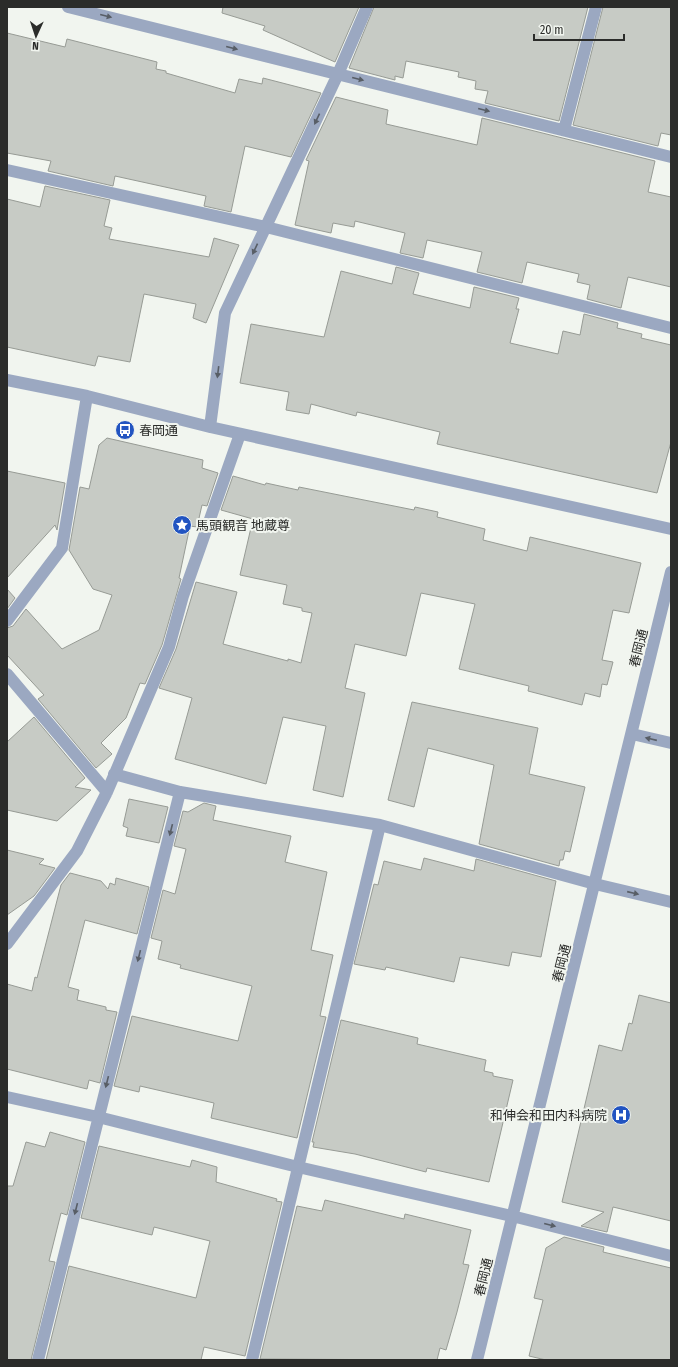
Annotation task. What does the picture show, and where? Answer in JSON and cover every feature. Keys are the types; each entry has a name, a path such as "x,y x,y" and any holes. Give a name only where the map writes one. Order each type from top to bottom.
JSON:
{"street":[{"path":"68,7 671,157"},
{"path":"210,427 225,313 368,7"},
{"path":"564,130 596,7"},
{"path":"7,170 266,227 671,328"},
{"path":"7,380 87,396 240,434 671,529"},
{"path":"7,621 62,548 87,396"},
{"path":"7,944 77,851 107,792 169,647 183,596 240,434"},
{"name":"春岡通","path":"477,1360 671,572"},
{"path":"7,674 107,792"},
{"path":"632,734 671,743"},
{"path":"114,774 180,792 380,825 595,884 671,902"},
{"path":"38,1360 180,792"},
{"path":"252,1360 380,825"},
{"path":"7,1097 98,1117 298,1167 512,1216 671,1256"}],"building":[{"path":"223,7 359,7 335,62 263,30 265,26 222,13"},
{"path":"374,7 588,7 559,121 485,103 488,91 475,89 476,81 458,77 459,72 406,61 403,78 395,76 395,80 349,68"},
{"path":"603,7 671,7 671,135 661,133 658,146 573,125"},
{"path":"7,33 65,47 67,39 157,62 156,69 166,71 166,73 235,93 239,79 262,84 263,78 321,93 291,157 245,146 231,212 204,206 206,196 115,176 113,186 48,171 51,161 7,153"},
{"path":"336,97 388,110 386,124 477,145 482,118 655,161 648,192 671,197 671,287 628,277 621,308 587,299 590,285 577,282 579,274 527,262 522,283 477,272 482,252 427,240 423,258 400,253 405,233 355,221 354,227 333,223 331,233 295,225 309,161 306,160"},
{"path":"45,186 110,200 104,226 112,228 109,239 209,257 214,238 239,245 206,323 193,318 196,304 144,294 130,362 98,356 95,366 7,347 7,199 40,207"},
{"path":"396,267 419,273 413,294 470,308 474,287 519,298 516,309 519,309 510,343 558,354 563,331 580,335 584,314 618,323 617,328 642,334 641,338 671,345 671,442 657,493 437,444 440,432 357,412 356,416 311,404 309,414 286,410 289,392 240,383 251,324 324,337 341,271 392,284"},
{"path":"107,438 203,460 202,468 218,473 207,506 202,505 197,527 190,526 179,578 181,579 162,645 145,684 140,683 126,718 101,743 112,754 96,768 38,699 44,695 7,655 7,628 13,626 26,609 62,649 99,630 112,595 93,589 69,550 80,487 89,489 99,445"},
{"path":"7,471 65,483 57,530 55,525 7,578"},
{"path":"233,476 265,485 266,483 298,490 299,487 414,510 415,507 438,512 437,517 485,529 483,540 527,551 530,537 641,563 629,613 613,610 602,660 613,662 607,685 602,684 600,697 585,693 582,705 528,691 529,686 459,669 475,604 421,593 406,656 355,644 345,688 365,693 343,797 313,790 326,726 283,717 266,784 175,759 192,698 159,688 176,649 196,582 237,592 223,644 301,663 312,613 302,611 302,608 283,604 287,585 240,575 253,519 221,510"},
{"path":"7,589 15,598 7,609"},
{"path":"412,702 538,728 529,774 585,787 570,852 565,851 563,860 560,860 559,866 479,844 494,765 428,748 414,807 388,800"},
{"path":"34,717 85,778 75,787 91,790 57,821 7,810 7,742"},
{"path":"129,799 168,807 159,843 126,836 128,828 123,826"},
{"path":"204,803 216,806 213,820 291,836 285,862 327,872 311,950 333,955 320,1016 326,1017 297,1138 211,1118 214,1103 140,1086 139,1092 114,1086 132,1016 238,1041 252,986 180,968 181,965 158,959 162,941 151,938 163,890 175,894 186,849 174,846 183,811 188,812"},
{"path":"7,850 44,859 39,864 55,868 34,896 7,915"},
{"path":"424,858 474,871 476,859 556,881 541,957 512,952 509,966 460,957 454,982 386,967 385,970 354,964 374,884 378,885 384,861 421,870"},
{"path":"70,873 101,881 108,889 110,883 115,885 116,878 149,887 137,934 85,920 68,987 79,990 77,1000 106,1007 106,1010 117,1012 100,1083 89,1080 87,1089 7,1069 7,984 32,991 35,977 37,978 61,885"},
{"path":"639,995 671,1003 671,1221 613,1207 607,1232 581,1226 604,1212 562,1202 599,1045 622,1051 629,1023 632,1024"},
{"path":"341,1020 418,1038 417,1044 486,1060 484,1071 493,1073 493,1076 513,1080 489,1182 427,1168 426,1172 355,1154 313,1147 314,1142 312,1142"},
{"path":"50,1132 85,1142 67,1215 61,1213 49,1261 55,1262 31,1360 7,1360 7,1186 13,1186 26,1142 45,1147"},
{"path":"99,1146 190,1167 192,1160 217,1167 216,1182 277,1199 276,1201 282,1202 245,1356 204,1347 201,1360 46,1360 69,1266 196,1298 210,1241 154,1227 152,1235 81,1218"},
{"path":"325,1200 404,1219 405,1214 471,1230 463,1264 469,1265 457,1312 446,1350 440,1348 437,1360 260,1359 297,1206 322,1211"},
{"path":"564,1237 604,1247 603,1252 671,1268 671,1360 546,1360 529,1356 543,1300 534,1298 546,1248"}],"place":[{"name":"春岡通","path":"125,430"},
{"name":"馬頭観音 地蔵尊","path":"182,525"},
{"name":"和伸会和田内科病院","path":"621,1115"}]}
